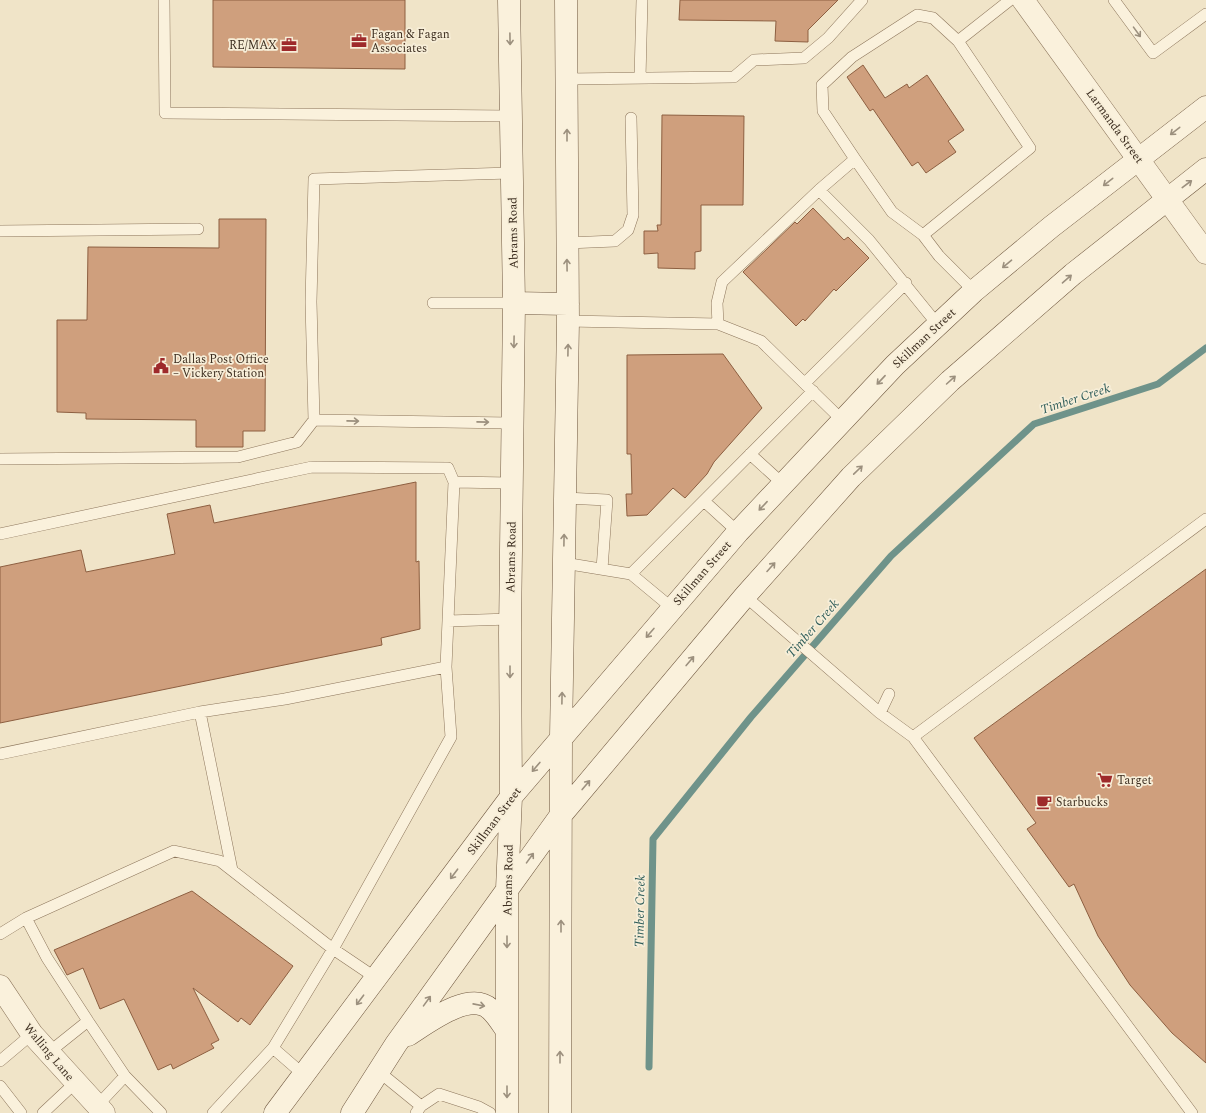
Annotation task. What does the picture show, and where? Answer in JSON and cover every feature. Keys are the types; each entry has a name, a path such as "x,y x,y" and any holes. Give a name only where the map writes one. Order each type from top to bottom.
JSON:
{"main road":[{"name":"Abrams Road","path":"507,1113 507,889 511,797 510,619 514,303 509,0"},
{"path":"560,1113 561,736 568,312 566,0"},
{"name":"Larmanda Street","path":"1023,0 1139,158 1206,253"},
{"name":"Skillman Street","path":"275,1113 511,797 561,736 738,532 895,365 974,291 1051,227 1206,107"},
{"path":"352,1113 396,1044 561,815 745,596 851,477 950,381 1073,274 1206,169"},
{"path":"514,303 568,312"},
{"name":"Walling Lane","path":"0,988 32,1034 100,1110"},
{"path":"396,1044 445,1011 470,1004 481,1004 490,1008 507,1031"}],"lane":[{"path":"164,0 165,113 511,116"},
{"path":"640,78 642,0"},
{"path":"567,79 734,77 754,60 804,58 828,38 862,0"},
{"path":"958,41 1010,0"},
{"path":"1114,0 1153,53 1206,14"},
{"path":"923,235 1030,148 958,41 933,18 917,15 852,57 822,85 823,111 892,212 923,235 939,256 974,291"},
{"path":"567,244 614,241 628,230 633,216 631,118"},
{"path":"718,324 717,303 722,282 819,190 855,159"},
{"path":"0,460 238,457 297,442 314,420 311,302 314,179 512,173"},
{"path":"819,190 869,240 906,283 938,325"},
{"path":"0,231 198,229"},
{"path":"631,574 750,454 809,387 906,283"},
{"path":"433,303 514,303"},
{"path":"568,312 718,324 761,341 843,420"},
{"path":"314,420 512,423"},
{"path":"750,454 783,484"},
{"path":"0,534 312,467 448,468 454,482 446,667 452,737 333,949 273,1048 218,1112"},
{"path":"454,482 512,483"},
{"path":"565,498 607,500 602,569"},
{"path":"704,501 738,532"},
{"path":"913,737 1206,519"},
{"path":"564,563 631,574 672,608"},
{"path":"745,596 880,713 913,737 1192,1113"},
{"path":"448,621 510,619"},
{"path":"0,754 200,712 285,699 446,667"},
{"path":"880,713 889,694"},
{"path":"200,712 232,870"},
{"path":"0,934 26,918 174,851 220,861 333,949 376,978"},
{"path":"26,918 47,958 125,1076 161,1113"},
{"path":"48,1052 88,1021"},
{"path":"0,1061 32,1034"},
{"path":"273,1048 304,1075"},
{"path":"378,1071 418,1109 439,1094 478,1110 490,1113"},
{"path":"100,1110 125,1076"},
{"path":"43,1113 75,1083"},
{"path":"0,1086 21,1113"}],"building":[{"path":"213,0 405,0 405,69 213,67"},
{"path":"680,0 838,0 808,30 808,42 775,41 776,21 679,20"},
{"path":"863,65 885,98 907,84 909,88 927,75 964,130 948,141 956,152 926,173 918,162 912,166 873,109 870,111 847,77"},
{"path":"662,115 744,116 743,205 701,205 701,251 695,252 695,269 658,268 658,253 644,254 644,231 658,231 657,225 661,225"},
{"path":"813,208 844,240 848,237 869,258 836,291 834,289 805,321 803,319 796,326 743,272 795,222 797,224"},
{"name":"Dallas Post Office – Vickery Station","path":"219,219 266,219 265,431 243,431 243,447 196,447 196,420 86,419 86,413 57,412 57,320 87,320 88,247 219,248"},
{"path":"723,354 762,408 714,462 707,474 685,498 673,488 647,515 627,516 626,494 632,494 631,454 627,454 627,355"},
{"path":"416,482 416,562 419,561 420,629 381,638 382,645 0,723 0,567 81,550 86,572 175,554 167,514 210,505 214,523"},
{"name":"Target","path":"1206,569 1206,1063 1172,1033 1130,985 1098,936 1074,884 1069,887 1027,829 1036,823 974,738"},
{"path":"192,891 293,966 250,1025 241,1018 238,1022 193,988 219,1040 211,1044 214,1048 173,1069 171,1064 158,1070 124,999 100,1009 83,968 67,975 54,950"}],"waterway":[{"name":"Timber Creek","path":"649,1067 653,839 751,717 891,556 1034,424 1158,384 1206,348"}],"place":[{"name":"Fagan & Fagan Associates","path":"359,41"},
{"name":"RE/MAX","path":"289,45"},
{"name":"Dallas Post Office – Vickery Station","path":"161,366"},
{"name":"Target","path":"1105,780"},
{"name":"Starbucks","path":"1044,802"}]}
